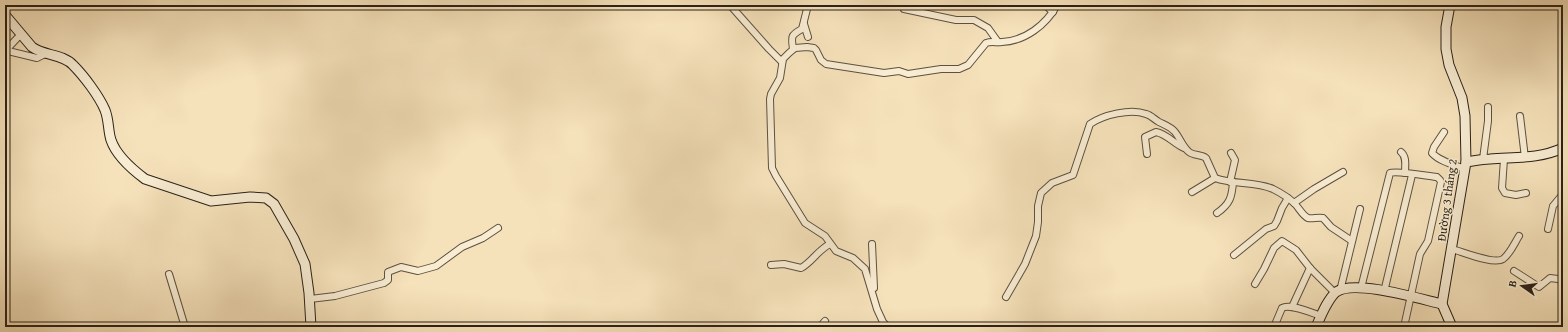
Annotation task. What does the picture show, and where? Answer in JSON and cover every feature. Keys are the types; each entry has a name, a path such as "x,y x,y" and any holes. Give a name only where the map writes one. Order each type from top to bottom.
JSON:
{"main road":[{"name":"Đường 3 tháng 2","path":"1450,5 1446,27 1446,49 1449,65 1462,98 1465,116 1465,165 1452,249 1444,284 1442,304 1452,327"},
{"path":"5,15 32,47 45,54 68,61 75,67 101,103 105,112 111,141 115,149 145,179 211,201 250,197 266,198 274,204 304,259 308,274 310,327"},
{"path":"1465,165 1483,160 1525,158 1552,154 1563,148"},
{"path":"1316,327 1329,301 1337,292 1351,288 1384,292 1442,304"}],"street":[{"path":"730,5 769,50 782,62"},
{"path":"793,49 792,36 801,30 808,5"},
{"path":"1045,5 1053,12"},
{"path":"888,327 883,322 871,293 865,268 853,258 836,251 825,236 802,219 772,168 770,99 771,94 780,78 782,62 793,49 807,46 814,48 821,60 826,64 884,73 899,71 908,74 941,68 959,69 968,65 986,43 1021,38 1035,30 1053,12 1057,5"},
{"path":"904,9 956,20 974,20 988,28 998,42"},
{"path":"804,23 808,37"},
{"path":"21,34 8,48 8,51 37,58 45,54"},
{"path":"1483,160 1488,121 1488,107"},
{"path":"1006,297 1024,264 1036,236 1038,206 1041,193 1052,183 1073,175 1090,124 1105,117 1121,113 1146,113 1155,120 1171,127 1176,132 1190,154 1206,158 1215,178"},
{"path":"1520,116 1525,158"},
{"path":"1147,154 1145,137 1156,132 1164,134 1177,145 1186,149"},
{"path":"1444,132 1434,147 1432,153 1450,164 1465,165"},
{"path":"1401,152 1404,155 1405,160 1405,173"},
{"path":"1217,214 1231,198 1231,182 1235,160 1231,153"},
{"path":"1504,159 1502,188 1505,193 1516,195 1526,193"},
{"path":"1294,203 1343,172"},
{"path":"1360,288 1390,173 1405,173 1437,177 1440,182 1428,241 1420,254 1404,327"},
{"path":"1384,292 1412,175"},
{"path":"1192,192 1215,178 1270,188 1288,198 1305,217 1323,218 1331,227 1352,241"},
{"path":"1548,229 1553,206 1563,194"},
{"path":"1234,255 1266,229 1274,226 1288,198"},
{"path":"1255,284 1274,248 1282,241 1296,250 1310,268 1337,292 1360,210"},
{"path":"310,299 335,296 384,283 388,280 388,272 398,268 418,271 436,266 462,247 483,238 498,228"},
{"path":"1452,249 1495,262 1502,260 1519,236"},
{"path":"770,265 784,264 800,268 830,244"},
{"path":"871,293 874,288 872,244"},
{"path":"1292,307 1310,268"},
{"path":"1514,271 1540,287 1550,278 1558,278 1563,281"},
{"path":"169,274 185,327"},
{"path":"1563,305 1563,317"},
{"path":"1274,327 1284,306 1321,316"},
{"path":"820,327 825,321"}]}
